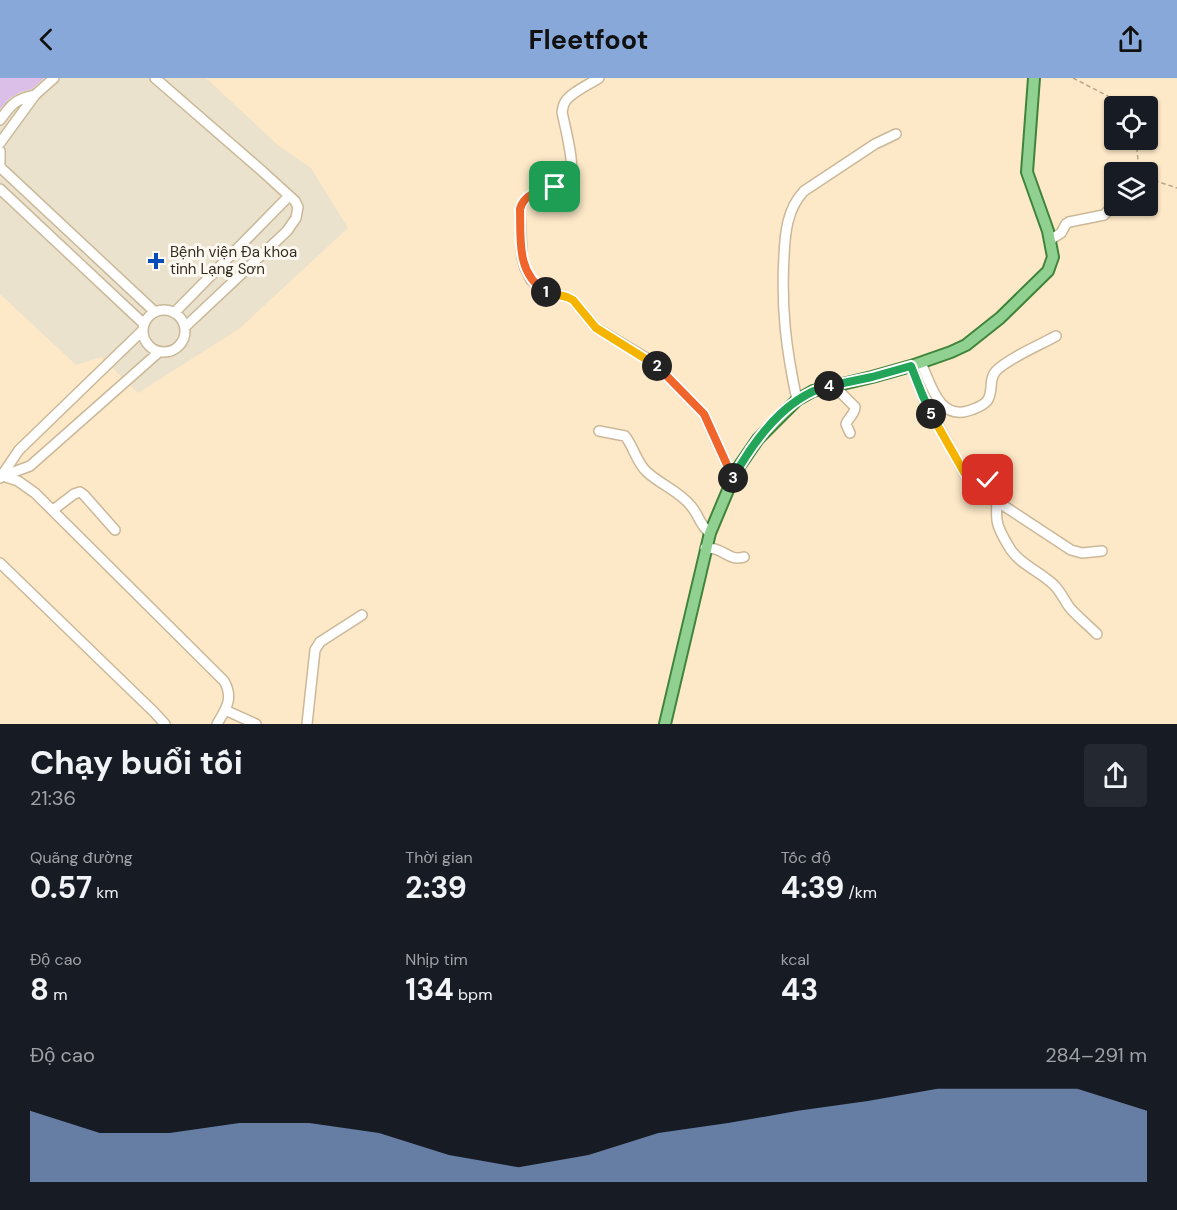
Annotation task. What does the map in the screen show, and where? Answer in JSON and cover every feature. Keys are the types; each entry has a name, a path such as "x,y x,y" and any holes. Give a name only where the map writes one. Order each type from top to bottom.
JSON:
{"main road":[{"path":"665,724 705,548 733,478 758,439 797,400 813,391 916,364 951,352 973,340 1044,276 1052,262 1046,222 1027,172 1034,78"}],"street":[{"path":"0,143 35,95 54,78"},
{"path":"155,78 289,196 298,207 296,218 291,226 184,327"},
{"path":"599,78 569,96 563,107 572,173 567,183 528,195 521,204 522,257 525,268 531,280 544,291 573,300 596,328 648,359 673,381 704,414 733,478"},
{"path":"0,120 16,100 35,95"},
{"path":"797,400 787,349 782,297 784,244 789,215 804,191 875,144 896,134"},
{"path":"0,151 0,165 155,312"},
{"path":"0,189 144,327 149,346 159,352 171,351 181,344 185,333 179,316 164,310 155,312 147,319 144,327 19,450 1,476"},
{"path":"174,313 289,196"},
{"path":"1050,240 1061,233 1069,222 1104,215"},
{"path":"916,364 946,410 966,412 986,403 990,395 992,376 996,370 1056,336"},
{"path":"1,476 30,466 159,352"},
{"path":"916,364 926,404 966,476 972,481 983,477 988,480 996,493 998,525 1013,552 1020,560 1053,584 1062,593 1076,615 1097,633"},
{"path":"833,386 855,407 855,411 846,424 850,433"},
{"path":"599,431 625,436 643,468 685,499 696,513 702,527 710,533"},
{"path":"1,476 18,481 29,488 224,681 230,695 217,724"},
{"path":"52,510 80,492 115,530"},
{"path":"998,502 1071,550 1082,553 1102,551"},
{"path":"705,548 715,549 737,559 744,557"},
{"path":"0,563 165,724"},
{"path":"307,724 317,646 362,615"},
{"path":"225,710 256,724"}],"path":[{"path":"1073,78 1108,96"},
{"path":"1158,181 1177,188"}],"shaded area":[{"name":"Bệnh viện Đa khoa tỉnh Lạng Sơn","path":"0,78 206,78 279,146 311,168 348,228 239,329 138,393 101,357 76,365 0,294"}],"building":[{"path":"0,78 44,78 32,89 10,98 0,109"}],"place":[{"name":"Bệnh viện Đa khoa tỉnh Lạng Sơn","path":"156,261"}],"route":[{"path":"555,187 528,195 521,204 522,257 527,274 544,291 573,300 596,328 657,366 704,414 733,478 758,439 797,400 821,388 911,366 936,424 968,479 972,481 983,477 988,480"}]}
